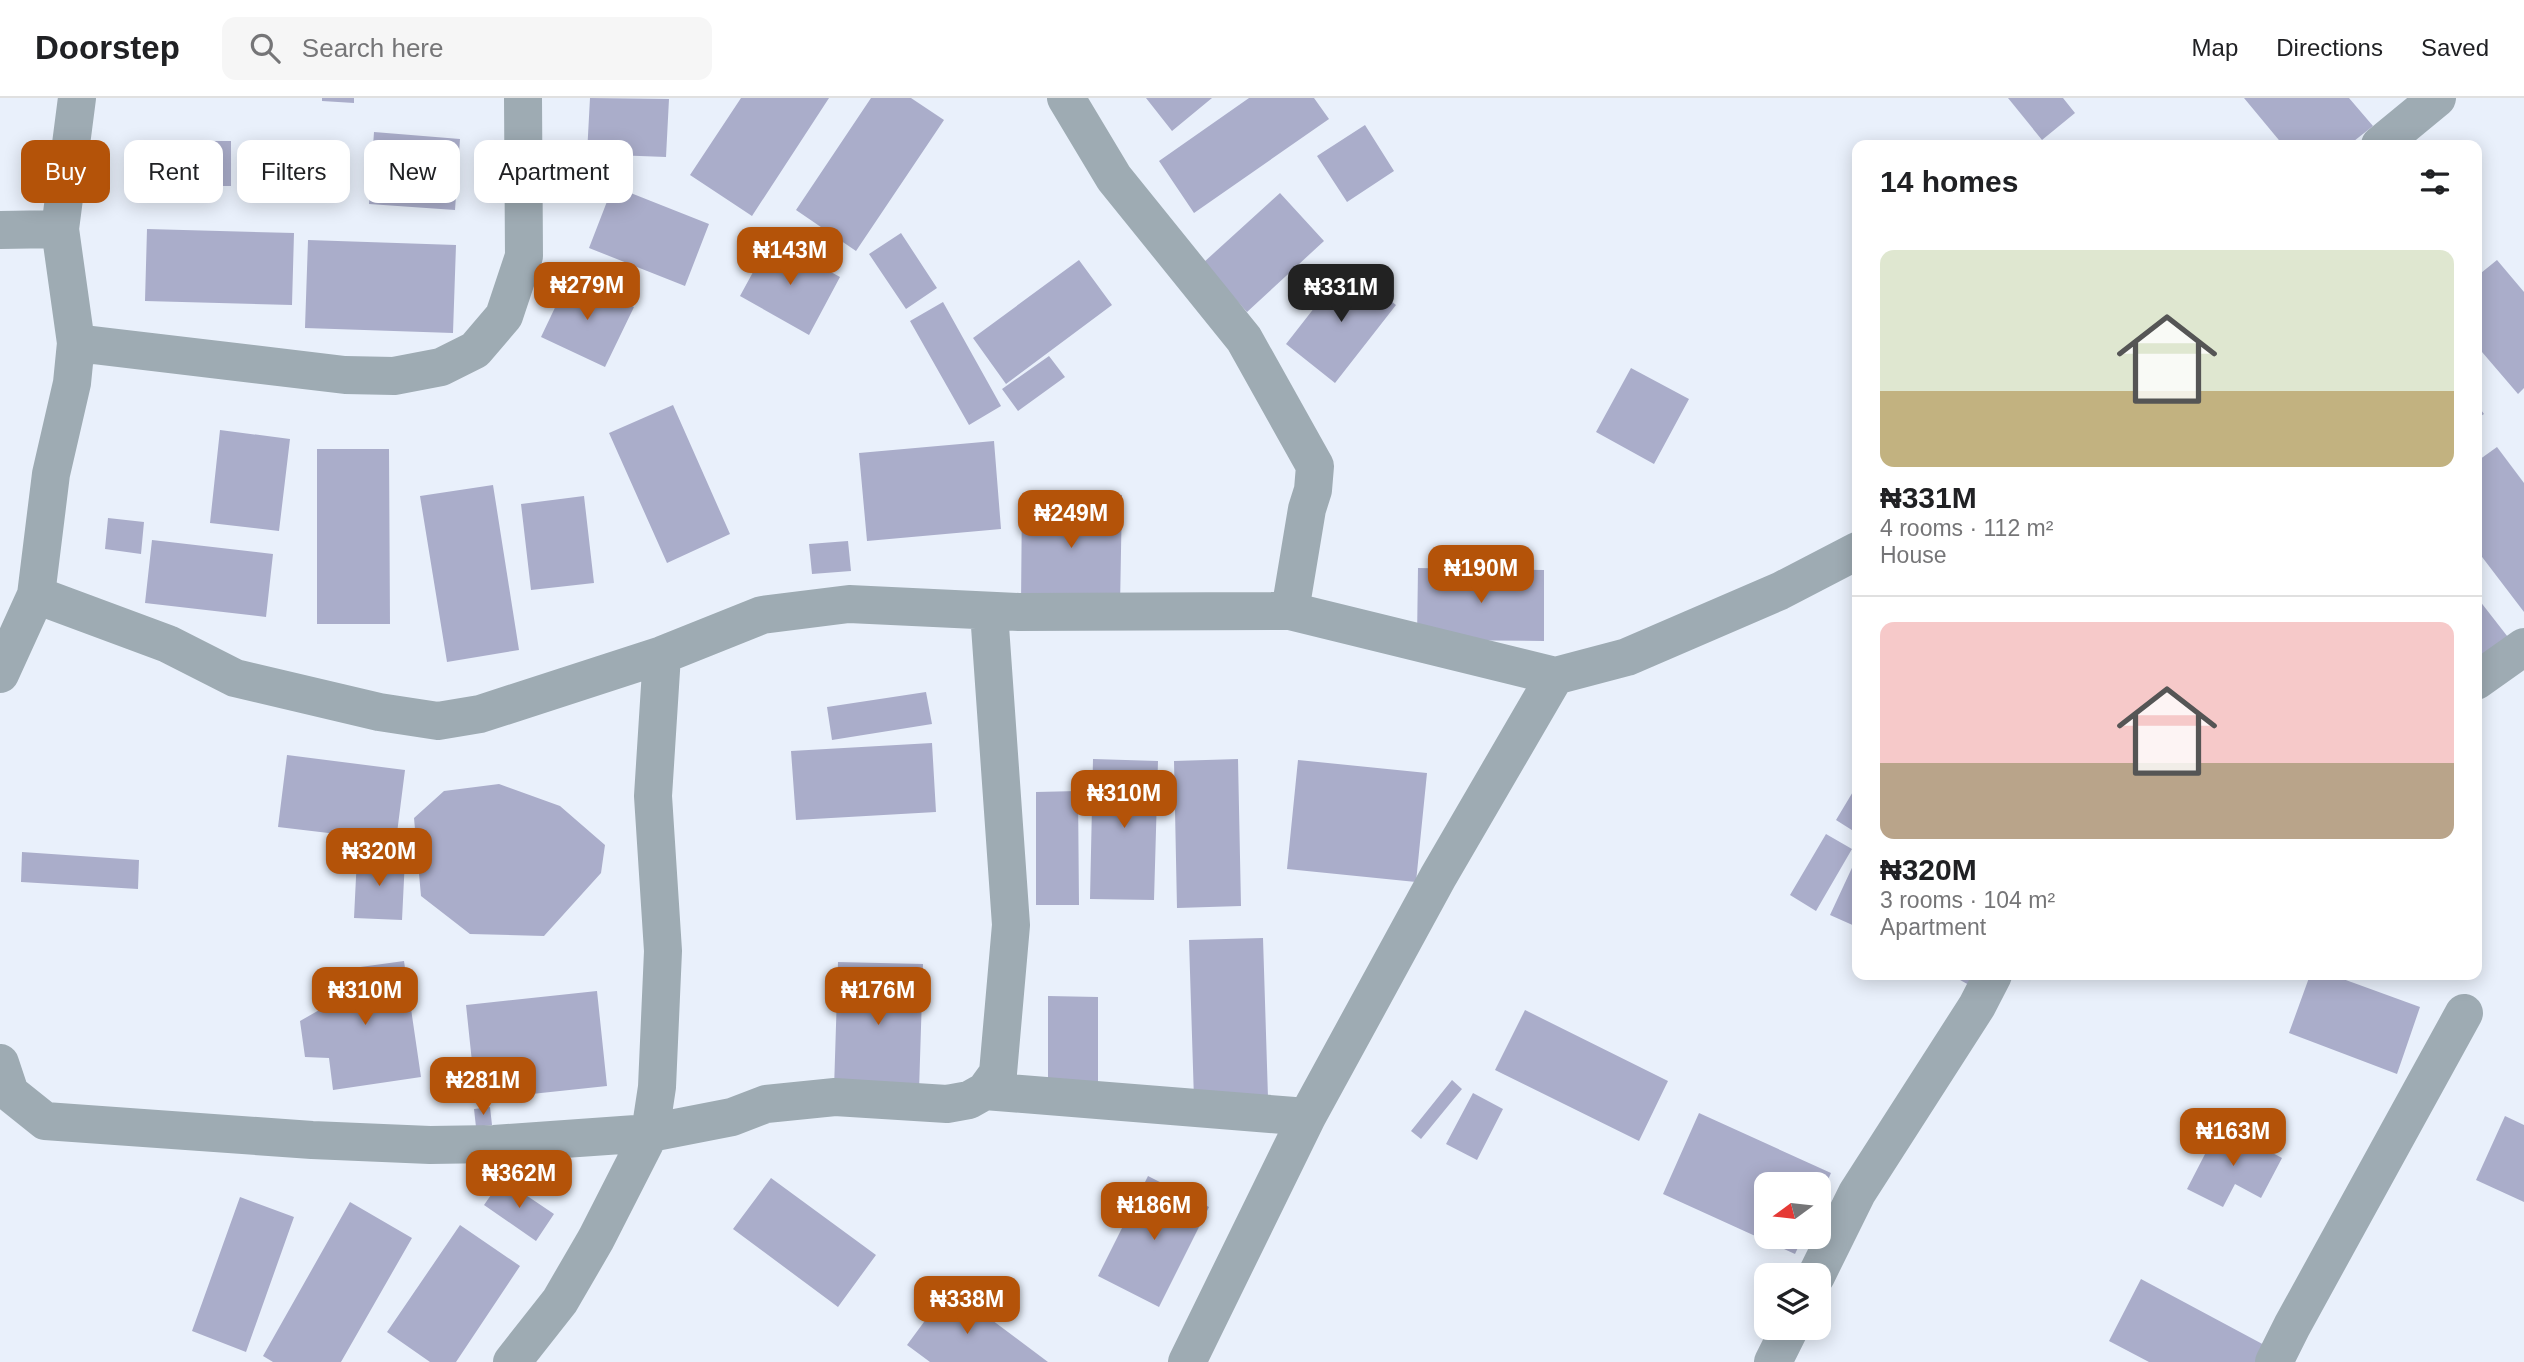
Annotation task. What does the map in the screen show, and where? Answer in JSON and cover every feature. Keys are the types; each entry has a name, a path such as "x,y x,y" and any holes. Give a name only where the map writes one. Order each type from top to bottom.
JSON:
{"street":[{"path":"0,674 36,595 51,474 72,383 76,343 61,229 77,98"},
{"path":"76,343 345,375 394,376 440,367 475,349 504,316 524,256 523,98"},
{"path":"1066,98 1114,178 1244,340 1315,466 1313,490 1307,509 1290,611"},
{"path":"2386,140 2437,98"},
{"path":"0,230 61,229"},
{"path":"36,595 168,644 234,678 379,712 438,721 480,714 662,655 762,615 849,604 989,612 1290,611 1555,676 1626,657 1780,591 1852,554"},
{"path":"0,1063 10,1093 45,1121 312,1140 430,1145 494,1144 650,1133 732,1117 766,1104 835,1097 947,1104 969,1100 985,1091 998,1073 1011,925 989,612"},
{"path":"2482,677 2524,647"},
{"path":"512,1362 560,1301 596,1239 650,1133 657,1087 663,951 653,796 662,655"},
{"path":"1187,1362 1307,1117 1438,877 1555,676"},
{"path":"1822,1263 1857,1193 1977,1006 1990,980"},
{"path":"2274,1362 2464,1013"},
{"path":"985,1091 1307,1117"},
{"path":"1773,1362 1784,1340"}],"building":[{"path":"322,98 354,98 354,103 322,101"},
{"path":"590,98 669,99 666,157 633,156 633,140 588,140"},
{"path":"741,98 829,98 752,216 690,175"},
{"path":"871,98 911,98 944,120 856,251 796,210"},
{"path":"1146,98 1212,98 1172,131"},
{"path":"1249,98 1314,98 1329,119 1194,213 1159,161"},
{"path":"2008,98 2063,98 2075,113 2042,140"},
{"path":"2244,98 2349,98 2373,126 2355,140 2279,140"},
{"path":"1365,125 1394,171 1347,202 1317,156"},
{"path":"374,132 460,139 460,140 373,140"},
{"path":"223,141 231,141 231,186 223,186"},
{"path":"1280,193 1324,241 1247,312 1203,263"},
{"path":"633,194 709,224 685,286 589,248 606,203 633,203"},
{"path":"369,203 455,203 455,210"},
{"path":"147,229 294,233 292,305 145,301"},
{"path":"901,233 937,288 906,309 869,254"},
{"path":"771,239 840,277 809,335 740,296"},
{"path":"308,240 456,245 453,333 305,328"},
{"path":"1079,260 1112,305 1006,384 973,338"},
{"path":"2497,260 2524,292 2524,388 2518,394 2482,352 2482,272"},
{"path":"1347,266 1396,305 1335,383 1286,344"},
{"path":"570,276 634,307 605,367 541,337"},
{"path":"943,302 1001,406 969,425 910,321"},
{"path":"1049,356 1065,377 1018,411 1002,389"},
{"path":"1631,368 1689,399 1654,464 1596,432"},
{"path":"673,405 730,534 667,563 609,433"},
{"path":"220,430 290,439 279,531 210,523"},
{"path":"994,441 1001,529 867,541 859,453"},
{"path":"2497,447 2524,483 2524,612 2482,557 2482,458"},
{"path":"317,449 389,449 390,624 317,624"},
{"path":"493,485 519,650 447,662 420,496"},
{"path":"1022,493 1122,495 1120,607 1021,606"},
{"path":"584,496 594,583 531,590 521,504"},
{"path":"108,518 144,522 141,554 105,549"},
{"path":"152,540 273,554 266,617 145,603"},
{"path":"848,541 851,571 812,574 809,544"},
{"path":"1418,568 1544,570 1544,641 1417,640"},
{"path":"2482,604 2511,641 2482,663"},
{"path":"926,692 932,724 832,740 827,707"},
{"path":"932,743 936,812 796,820 791,751"},
{"path":"287,755 405,770 396,841 278,827"},
{"path":"1093,759 1158,761 1154,900 1090,899"},
{"path":"1238,759 1241,906 1177,908 1174,761"},
{"path":"1298,760 1427,773 1416,882 1287,869"},
{"path":"499,784 560,806 605,845 601,873 544,936 470,934 421,896 414,818 444,791"},
{"path":"1078,791 1079,905 1036,905 1036,792"},
{"path":"1852,793 1852,830 1836,820"},
{"path":"1826,834 1852,849 1816,911 1790,895"},
{"path":"22,852 139,860 138,889 21,882"},
{"path":"357,857 405,859 402,920 354,918"},
{"path":"1852,868 1852,925 1830,915"},
{"path":"1263,938 1268,1098 1194,1100 1189,940"},
{"path":"404,961 421,1077 333,1090 329,1058 305,1057 300,1021 328,1005 324,972"},
{"path":"838,962 923,964 919,1091 834,1089"},
{"path":"1960,980 1986,980 1980,991"},
{"path":"2308,980 2346,980 2420,1007 2397,1074 2289,1033"},
{"path":"597,991 607,1086 476,1100 466,1005"},
{"path":"1048,996 1098,997 1098,1085 1048,1085"},
{"path":"1525,1010 1668,1081 1639,1141 1495,1070"},
{"path":"1452,1080 1462,1089 1421,1139 1411,1131"},
{"path":"1473,1093 1503,1109 1477,1160 1446,1144"},
{"path":"490,1107 492,1125 476,1127 474,1109"},
{"path":"1699,1113 1829,1172 1754,1172 1754,1235 1663,1194"},
{"path":"2505,1116 2524,1125 2524,1202 2476,1180"},
{"path":"2220,1125 2282,1158 2261,1198 2235,1184 2223,1207 2187,1189"},
{"path":"1148,1176 1209,1207 1159,1307 1098,1276"},
{"path":"771,1178 876,1255 838,1307 733,1229"},
{"path":"502,1179 554,1214 536,1241 484,1205"},
{"path":"240,1197 294,1217 246,1352 192,1331"},
{"path":"350,1202 412,1238 341,1362 273,1362 263,1356"},
{"path":"460,1225 520,1266 456,1362 430,1362 387,1332"},
{"path":"2141,1279 2268,1347 2260,1362 2149,1362 2109,1341"},
{"path":"949,1288 1048,1362 930,1362 907,1345"}]}
